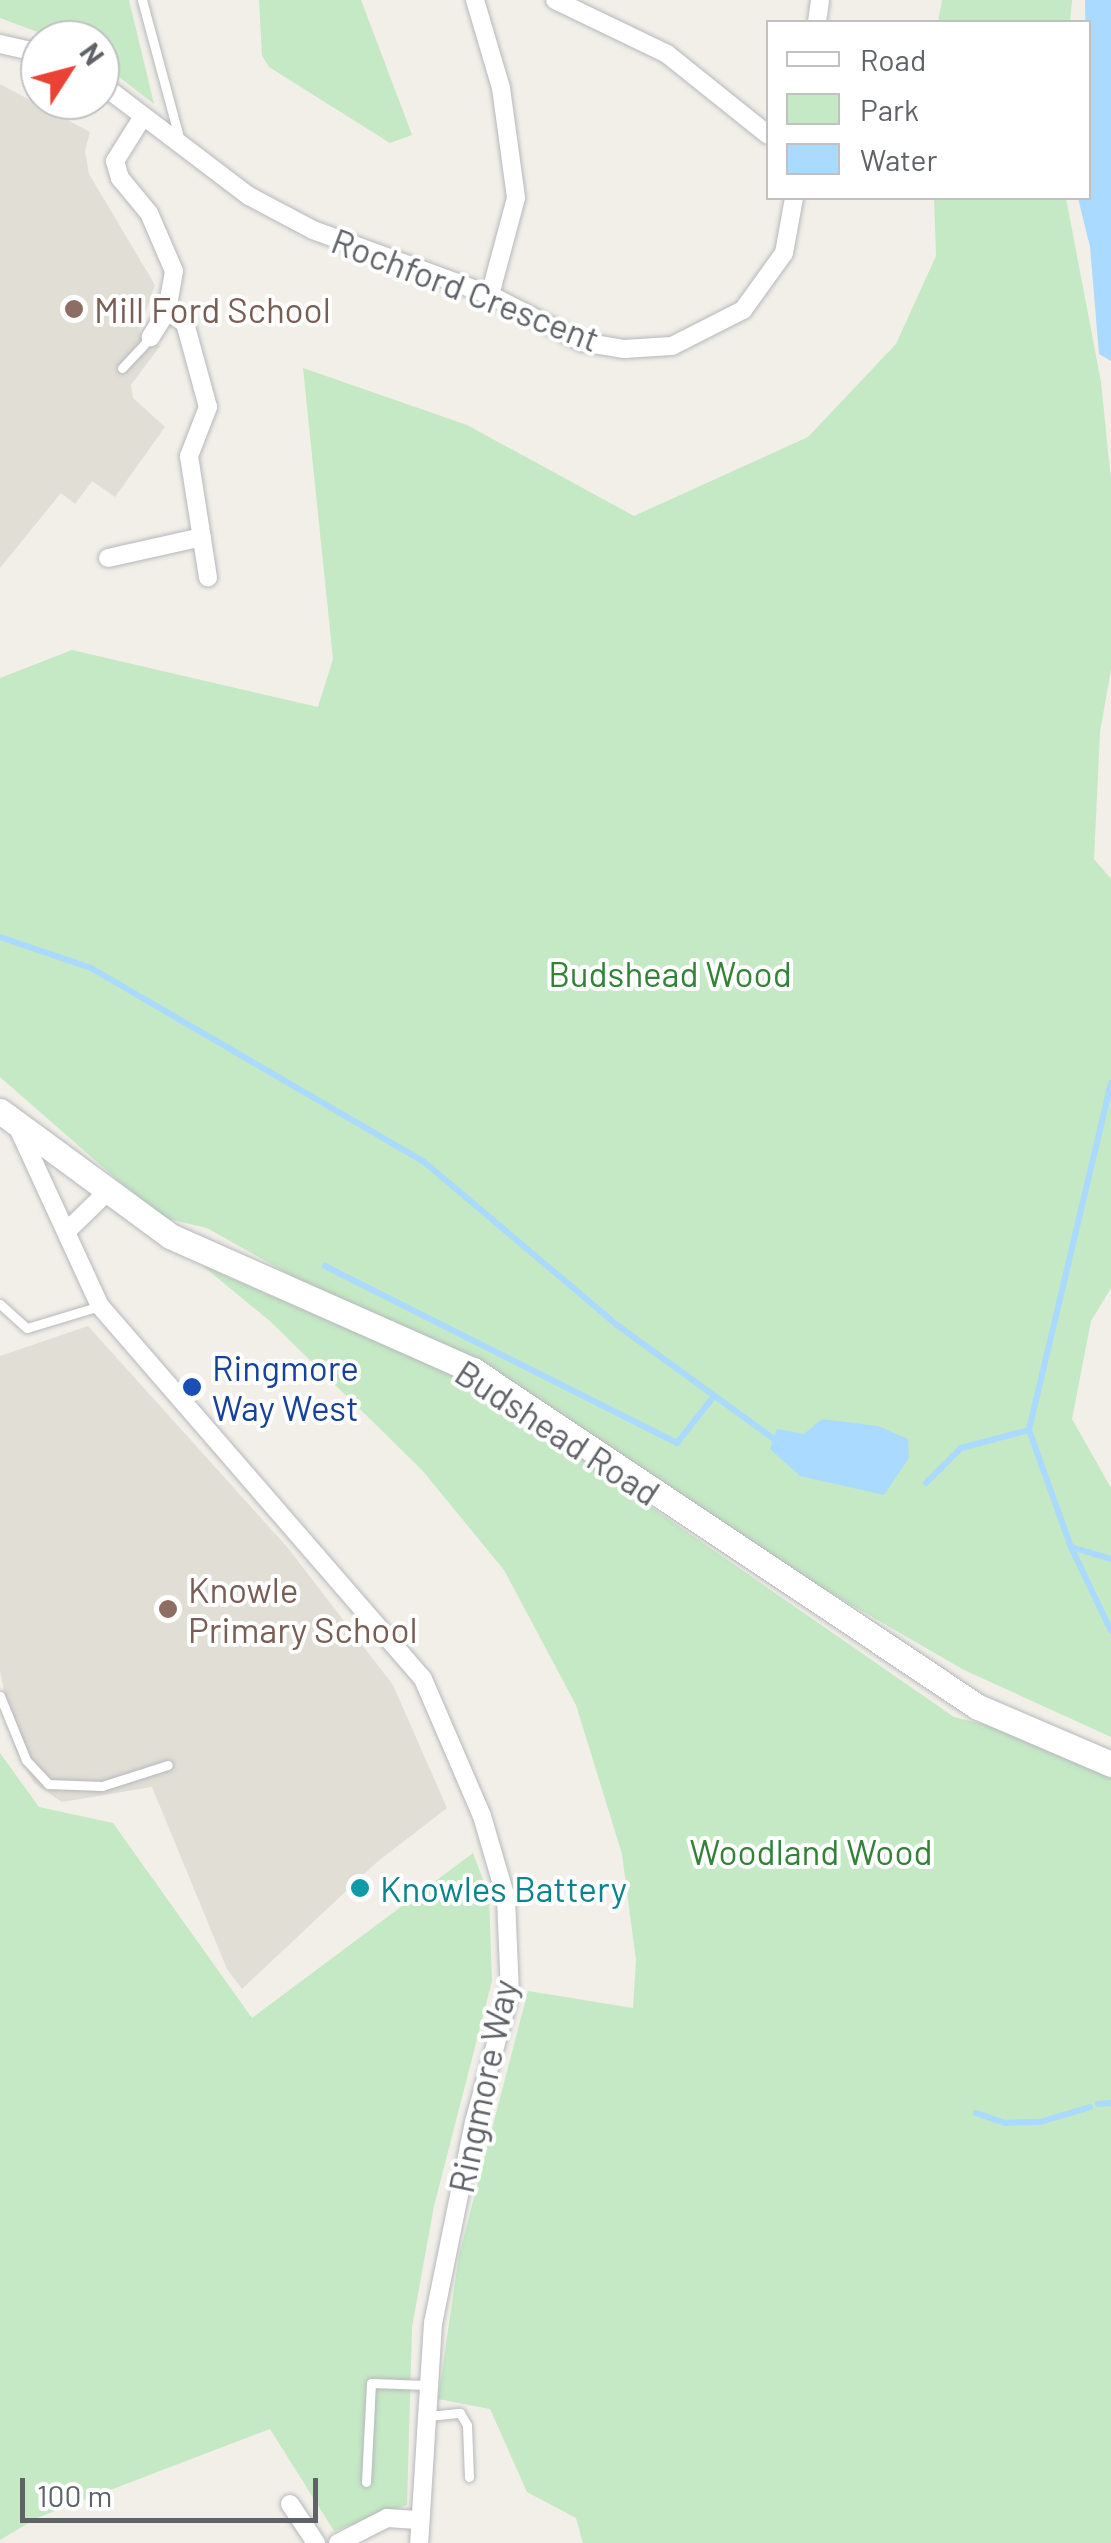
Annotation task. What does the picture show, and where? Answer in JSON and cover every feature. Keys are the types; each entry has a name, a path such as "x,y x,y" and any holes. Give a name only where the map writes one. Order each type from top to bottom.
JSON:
{"street":[{"path":"475,0 501,88 516,198 490,295"},
{"path":"555,0 667,54 766,133"},
{"name":"Rochford Crescent","path":"120,100 182,147 313,230 490,295 582,342 672,346 743,310 767,282 784,253 794,200"},
{"path":"142,118 115,161 170,258 167,311 151,337"},
{"path":"167,311 185,323 208,407 189,456 208,578"},
{"path":"108,558 202,537"},
{"name":"Budshead Road","path":"0,1111 19,1130 170,1236 474,1370 978,1706 1111,1764"},
{"name":"Ringmore Way","path":"19,1130 69,1228 77,1267 100,1306 423,1679 482,1816 506,1898 510,1993 474,2122 433,2322 429,2416 417,2520 419,2543"},
{"path":"69,1228 107,1192"},
{"path":"290,2504 316,2543"},
{"path":"338,2543 387,2518 417,2520"}],"lane":[{"path":"142,0 182,147"},
{"path":"122,368 151,337"},
{"path":"0,1304 27,1328 100,1306"},
{"path":"0,1696 26,1760 48,1784 102,1786 168,1764"},
{"path":"366,2482 371,2383 430,2385"},
{"path":"429,2416 460,2413 468,2425 469,2476"}],"shaded area":[{"name":"Mill Ford School","path":"0,84 20,95 20,120 68,120 90,132 85,151 89,174 155,285 139,332 160,346 131,385 133,398 165,427 115,497 92,481 75,504 61,493 0,568"},
{"name":"Knowle Primary School","path":"88,1326 288,1548 393,1685 447,1808 377,1862 242,1989 227,1969 152,1787 62,1802 34,1783 15,1749 0,1670 0,1356"}],"green space":[{"path":"0,0 129,0 154,104 120,78 120,20 20,20 20,25 0,18"},
{"path":"259,0 361,0 412,135 390,143 269,67 262,56"},
{"path":"942,0 1072,0 1070,20 938,20"},
{"name":"Budshead Wood","path":"934,200 1066,200 1101,382 1111,480 1111,669 1100,732 1094,859 1111,879 1111,1288 1091,1321 1072,1419 1111,1488 1111,1737 964,1670 753,1548 678,1494 207,1228 160,1217 0,1077 0,678 72,650 318,707 333,659 303,368 467,425 634,516 808,437 896,344 936,256"},
{"name":"Woodland Wood","path":"203,1266 475,1385 954,1717 1009,1731 1111,1776 1111,2543 583,2543 576,2518 527,2492 490,2409 438,2399 459,2255 528,1991 633,2008 636,1960 622,1854 576,1705 504,1570 422,1470 271,1322"},
{"path":"0,1753 39,1807 113,1823 252,2018 473,1853 489,1896 492,1981 434,2206 412,2327 407,2505 334,2531 270,2429 37,2518 0,2540"}],"water":[{"path":"1085,0 1111,0 1111,361 1099,354 1090,247 1078,200 1091,200 1091,20 1085,20"},
{"path":"822,1419 878,1426 908,1439 909,1458 884,1495 800,1476 770,1449 777,1429 804,1434"}],"waterway":[{"path":"0,937 91,968 423,1161 617,1325 774,1439"},
{"path":"1111,1083 1029,1430 1071,1547 1111,1631"},
{"path":"325,1266 677,1443 714,1396"},
{"path":"926,1483 961,1448 1029,1430"},
{"path":"1071,1547 1111,1559"},
{"path":"1098,2104 1111,2103"},
{"path":"976,2113 1005,2123 1040,2122 1090,2107"}],"place":[{"name":"Mill Ford School","path":"74,309"},
{"name":"Ringmore Way West","path":"192,1387"},
{"name":"Knowle Primary School","path":"168,1609"},
{"name":"Knowles Battery","path":"360,1888"}]}
